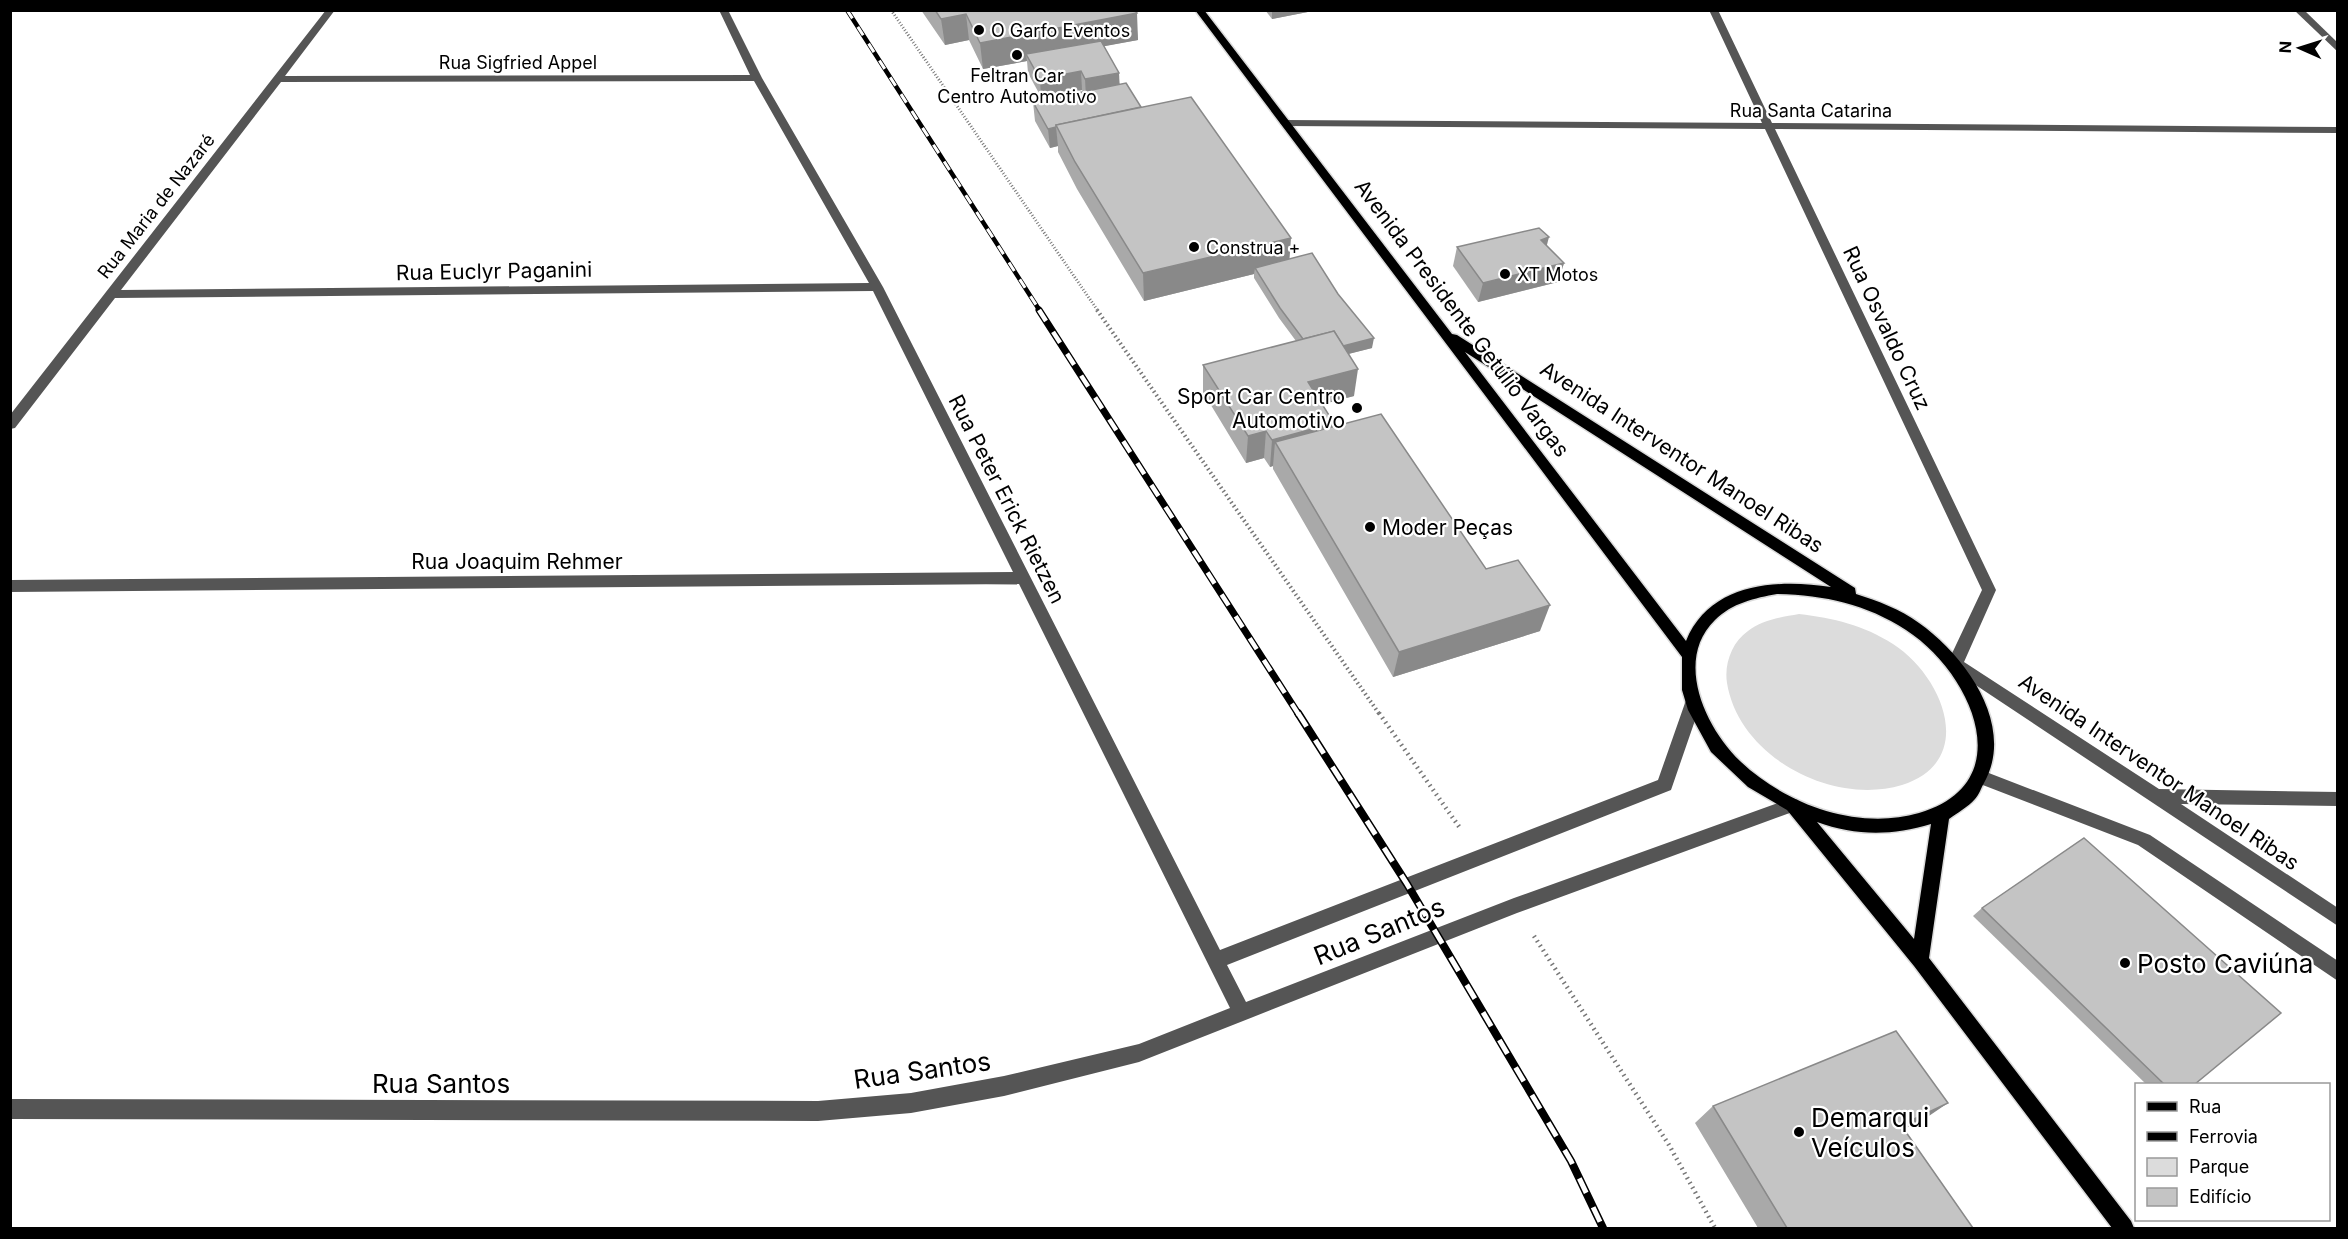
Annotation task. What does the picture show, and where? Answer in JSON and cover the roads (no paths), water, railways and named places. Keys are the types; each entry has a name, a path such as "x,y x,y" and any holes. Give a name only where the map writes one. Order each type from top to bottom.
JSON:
{"main road":[{"name":"Avenida Presidente Getúlio Vargas","path":"1199,10 1688,654"},
{"name":"Avenida Interventor Manoel Ribas","path":"1443,332 1866,602"},
{"path":"1777,588 1805,588 1835,592 1866,602 1914,628 1936,645 1954,664 1978,702 1987,733 1987,756 1981,777 1965,798 1941,814 1920,822 1896,826 1862,825 1826,818 1792,805 1764,788 1739,770 1718,748 1702,725 1693,703 1688,678 1688,654 1696,634 1710,616 1728,602 1751,593 1777,588"},
{"path":"1792,805 1920,960 2124,1228"},
{"path":"1920,960 1941,814"}],"street":[{"name":"Rua Maria de Nazaré","path":"10,425 280,79 331,10"},
{"name":"Rua Peter Erick Rietzen","path":"723,10 757,78 877,287 1242,1013"},
{"name":"Rua Osvaldo Cruz","path":"1713,10 1989,590 1954,664"},
{"path":"2298,10 2337,49"},
{"name":"Rua Sigfried Appel","path":"280,79 757,78"},
{"name":"Rua Santa Catarina","path":"1285,123 2337,130"},
{"name":"Rua Euclyr Paganini","path":"110,294 877,287"},
{"name":"Rua Joaquim Rehmer","path":"10,586 1023,578"},
{"name":"Avenida Interventor Manoel Ribas","path":"1954,664 2337,918"},
{"path":"1215,961 1480,856 1665,786 1693,703"},
{"path":"1981,777 2144,840 2337,972"},
{"path":"2156,796 2337,799"},
{"name":"Rua Santos","path":"10,1109 818,1111 911,1103 1095,1066 1183,1037 1514,906 1792,805"}],"railway":[{"path":"847,10 1040,311"},
{"path":"1039,310 1299,715"},
{"path":"1298,713 1407,884 1571,1161 1603,1228"}],"place":[{"name":"O Garfo Eventos","path":"979,30"},
{"name":"Feltran Car Centro Automotivo","path":"1017,55"},
{"name":"Construa +","path":"1194,247"},
{"name":"XT Motos","path":"1505,274"},
{"name":"Sport Car Centro Automotivo","path":"1357,408"},
{"name":"Moder Peças","path":"1370,527"},
{"name":"Posto Caviúna","path":"2125,963"},
{"name":"Demarqui Veículos","path":"1799,1132"}]}
